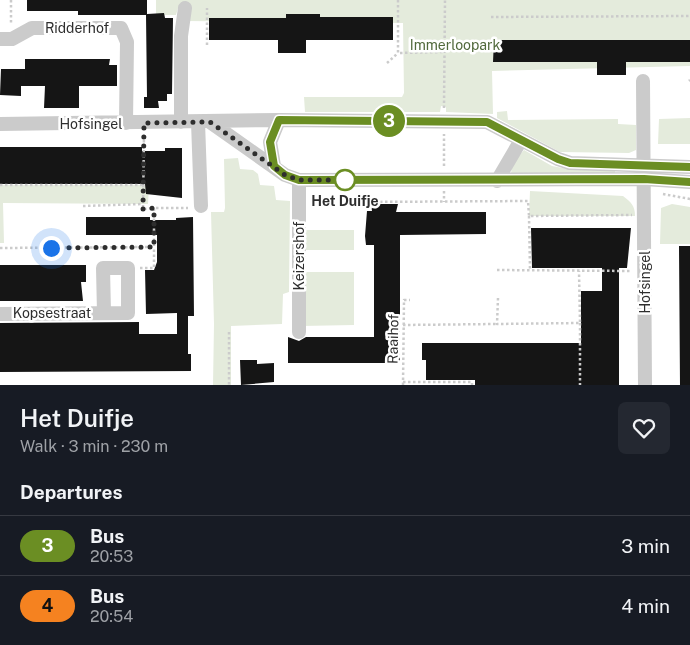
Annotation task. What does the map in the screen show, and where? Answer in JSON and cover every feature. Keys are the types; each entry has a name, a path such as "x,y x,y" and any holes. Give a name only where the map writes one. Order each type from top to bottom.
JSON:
{"street":[{"path":"181,122 181,36 184,8"},
{"name":"Ridderhof","path":"6,39 32,28 121,28 126,42 126,123"},
{"name":"Hofsingel","path":"643,81 645,385"},
{"path":"274,166 270,142 279,120"},
{"name":"Hofsingel","path":"0,124 279,120 487,122 558,159 570,163 644,172"},
{"path":"196,207 204,122 274,166 285,175 299,180 497,181 644,172 690,167"},
{"path":"497,181 521,140"},
{"path":"644,172 690,182"},
{"name":"Keizershof","path":"299,180 299,332"},
{"name":"Kopsestraat","path":"0,314 128,313 128,268 103,268 104,313"}],"path":[{"path":"6,39 11,0"},
{"path":"398,0 398,53"},
{"path":"444,202 445,0"},
{"path":"206,45 207,8"},
{"path":"492,17 690,16"},
{"path":"387,63 398,53 445,52"},
{"path":"144,123 143,209 196,207"},
{"path":"0,185 144,184"},
{"path":"360,202 528,201 530,270"},
{"path":"82,206 144,204"},
{"path":"128,268 154,268 154,208"},
{"path":"529,216 644,215"},
{"path":"0,248 154,247"},
{"path":"497,270 645,271"},
{"path":"579,271 580,385"},
{"path":"497,324 498,298"},
{"name":"Raaihof","path":"403,383 404,300 410,300"},
{"path":"403,325 580,323"},
{"path":"228,332 229,385"},
{"path":"403,383 472,382 472,385"}],"green space":[{"name":"Immerloopark","path":"156,0 690,0 690,66 492,71 493,114 446,112 446,107 441,106 440,112 305,112 304,97 402,97 404,93 403,23 186,21 184,13 178,8 176,15 156,15"},
{"path":"507,111 508,120 618,119 618,124 636,125 636,150 629,153 560,152 497,118 497,112"},
{"path":"690,118 690,144 658,144 659,119"},
{"path":"524,150 552,166 573,170 615,169 615,176 511,174 512,164"},
{"path":"238,158 240,169 253,170 258,174 260,185 274,186 276,200 290,201 289,292 283,294 282,324 231,326 231,385 213,385 214,324 211,212 224,212 225,208 224,159"},
{"path":"0,185 149,185 148,204 3,203 4,243 0,243"},
{"path":"530,191 623,196 632,204 635,216 529,216"},
{"path":"672,204 690,207 690,244 660,244 661,208"},
{"path":"302,230 354,230 354,250 301,250"},
{"path":"302,272 354,272 354,325 301,326"}],"building":[{"path":"27,0 147,0 147,14 164,13 165,18 173,18 172,94 167,94 167,101 158,101 159,108 144,108 144,97 147,97 146,15 78,15 78,11 27,11"},
{"path":"286,14 320,14 320,17 393,17 393,40 306,40 306,53 278,53 278,40 209,40 209,18 286,18"},
{"path":"494,40 690,40 690,62 626,62 626,75 597,75 597,62 493,62"},
{"path":"25,59 110,59 109,65 117,65 117,86 79,86 79,108 44,108 45,86 21,86 21,96 0,95 1,69 25,69"},
{"path":"0,147 142,147 142,151 165,151 165,148 182,148 182,198 146,194 145,184 0,184"},
{"path":"371,204 398,204 396,212 486,212 486,234 400,235 400,363 288,363 288,337 299,341 306,337 374,337 374,245 366,245 365,236 367,211 372,211"},
{"path":"86,217 150,217 150,220 176,220 176,218 193,217 194,316 188,316 188,354 191,354 191,371 0,372 0,323 139,322 139,334 177,334 177,313 146,314 145,270 154,270 157,262 157,235 86,235"},
{"path":"531,228 631,228 627,268 619,268 619,385 475,385 475,380 426,380 426,360 422,360 422,343 581,343 581,291 602,291 602,268 532,268"},
{"path":"679,246 690,246 690,385 680,385"},
{"path":"0,265 86,265 86,282 81,282 83,301 0,301"},
{"path":"240,360 257,360 257,364 274,363 274,382 241,385"}],"bus line":[{"name":"3","path":"690,167 570,163 558,159 487,122 279,120 270,142 274,166 285,175 299,180 497,181 644,179 690,182"}],"place":[{"name":"Het Duifje","path":"345,180"}],"route":[{"path":"51,248 154,247 154,208 143,209 144,123 210,122 285,175 299,180 345,180"}]}
